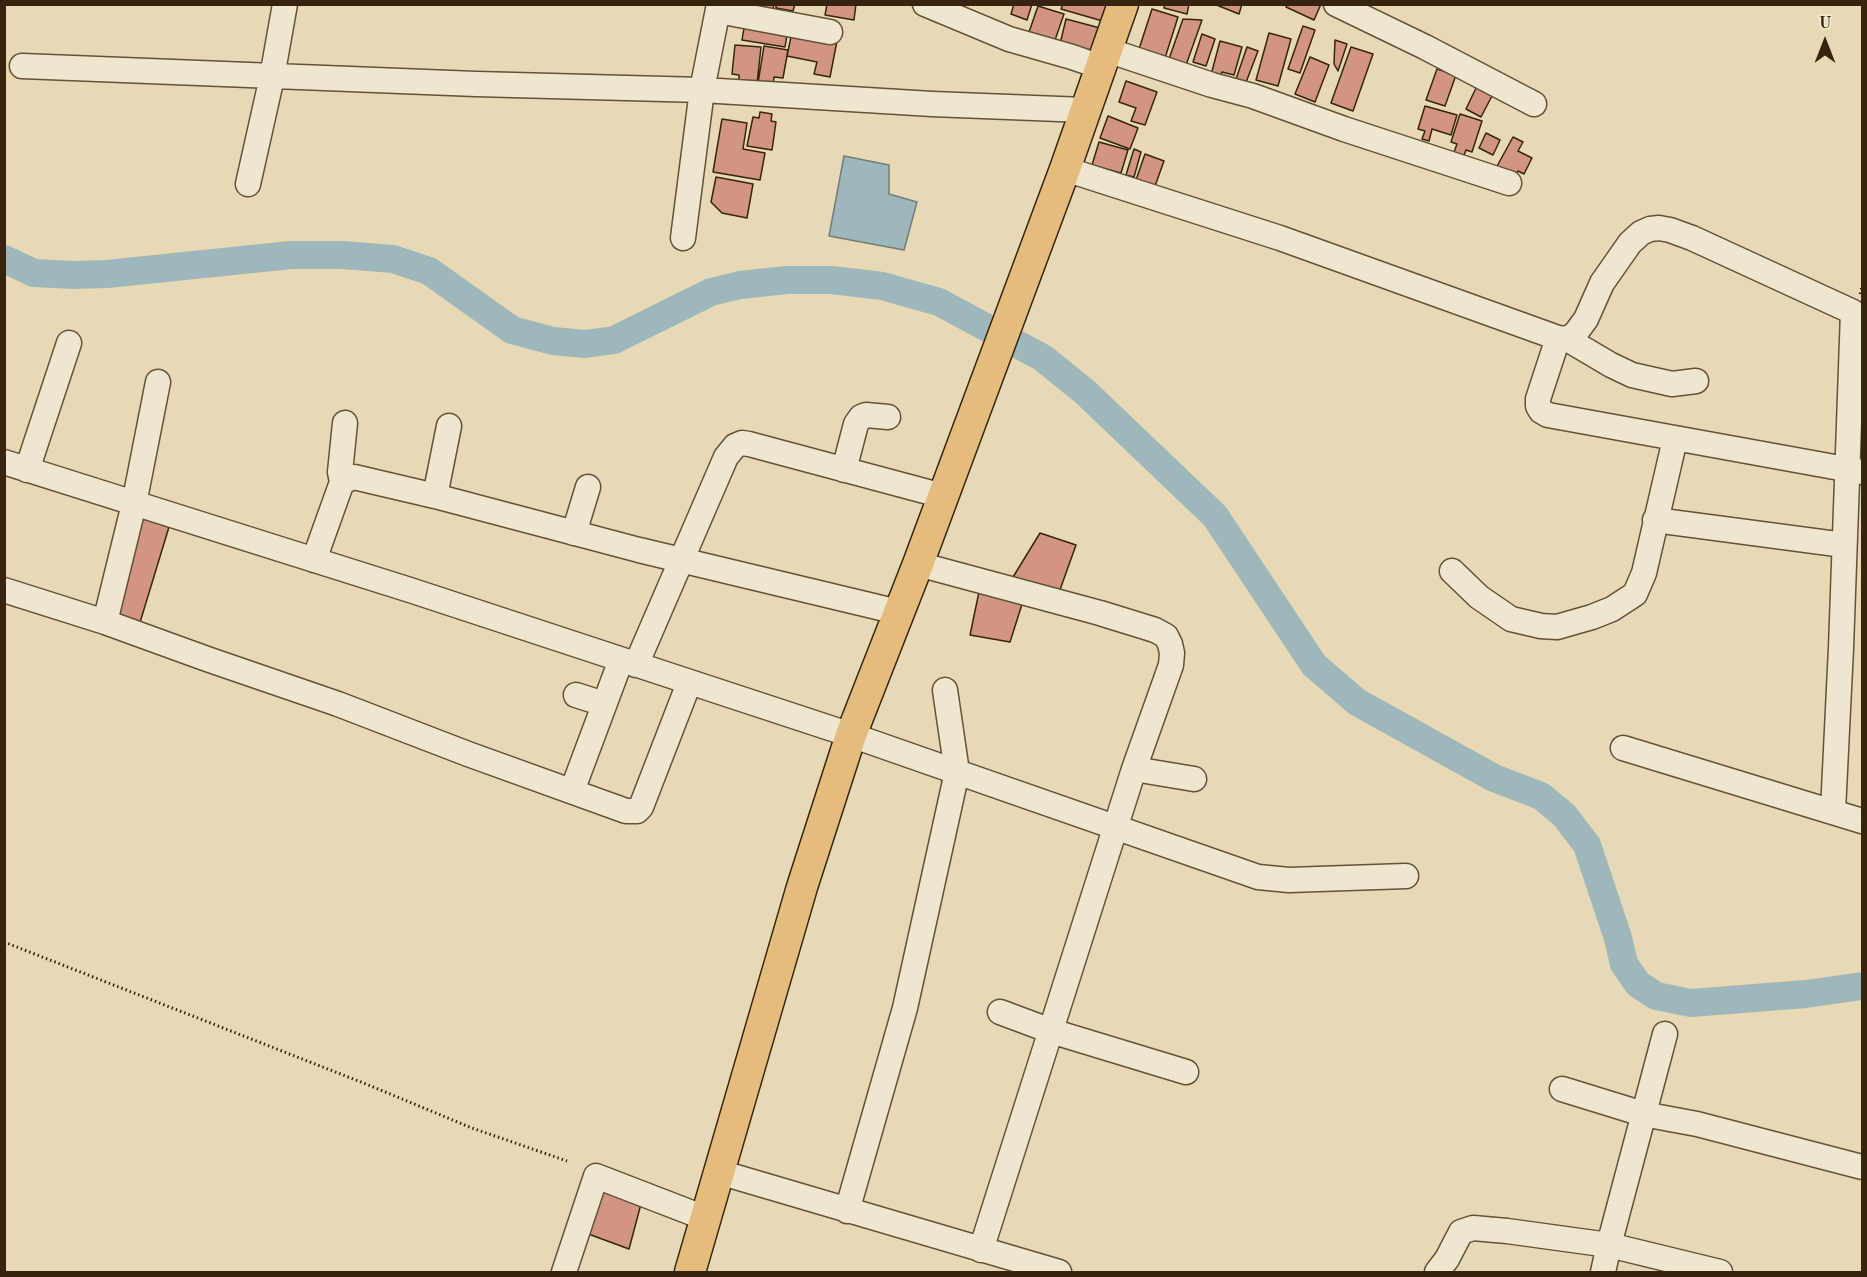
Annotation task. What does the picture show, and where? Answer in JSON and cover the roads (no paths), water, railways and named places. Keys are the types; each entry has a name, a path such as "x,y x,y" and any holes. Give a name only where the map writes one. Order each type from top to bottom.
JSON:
{"main road":[{"path":"690,1272 802,887 851,735 918,564 1065,169 1123,4"}],"street":[{"path":"248,184 272,77 285,4"},
{"path":"925,4 1009,39 1072,57 1104,58 1253,96 1344,129 1509,183"},
{"path":"1336,4 1534,104"},
{"path":"683,238 702,90 718,8 830,32"},
{"path":"22,66 272,77 702,90 932,104 1085,110"},
{"path":"1065,169 1280,238 1562,339 1632,375 1672,384 1696,381"},
{"path":"1833,812 1855,471 1853,312 1692,238 1670,230 1650,229 1641,233 1630,243 1602,283 1586,319 1575,334 1562,339 1538,399 1540,411 1548,415 1855,471"},
{"path":"27,470 69,343"},
{"path":"105,622 134,504 158,382"},
{"path":"844,470 856,424 861,417 867,415 888,417"},
{"path":"314,560 342,482 340,472 345,423"},
{"path":"435,496 449,426"},
{"path":"1452,571 1479,597 1511,619 1557,627 1612,609 1635,594 1644,573 1675,439"},
{"path":"572,791 604,704 629,662 681,559 726,457 735,446 742,443 749,444 943,496"},
{"path":"4,462 314,560 851,735 1117,826 1239,871 1274,880 1406,876"},
{"path":"342,482 354,477 898,612"},
{"path":"574,533 588,487"},
{"path":"1655,520 1850,558"},
{"path":"918,564 1155,630 1166,636 1172,653 1171,665 1134,769 981,1250"},
{"path":"4,590 105,622 338,704 626,812 638,811 641,807 689,683"},
{"path":"847,1211 905,1008 957,772 945,690"},
{"path":"576,695 604,704"},
{"path":"1623,748 1863,821"},
{"path":"1134,769 1194,779"},
{"path":"1000,1012 1186,1072"},
{"path":"1604,1272 1609,1245 1665,1034"},
{"path":"1562,1089 1643,1114 1697,1124 1863,1167"},
{"path":"719,1172 1059,1272"},
{"path":"564,1272 596,1176 705,1218"},
{"path":"1437,1272 1447,1259 1461,1232 1473,1228 1609,1245 1720,1272"}],"water":[{"path":"844,156 889,165 889,194 917,202 904,250 829,236"}],"waterway":[{"path":"4,259 34,273 73,275 107,274 291,255 343,255 393,259 429,271 512,330 553,341 585,344 614,340 711,292 740,285 787,280 832,280 882,286 939,302 1043,358 1085,392 1215,516 1314,665 1357,702 1494,778 1541,796 1564,815 1587,845 1618,938 1624,964 1638,984 1656,996 1691,1003 1806,994 1862,986"}]}
